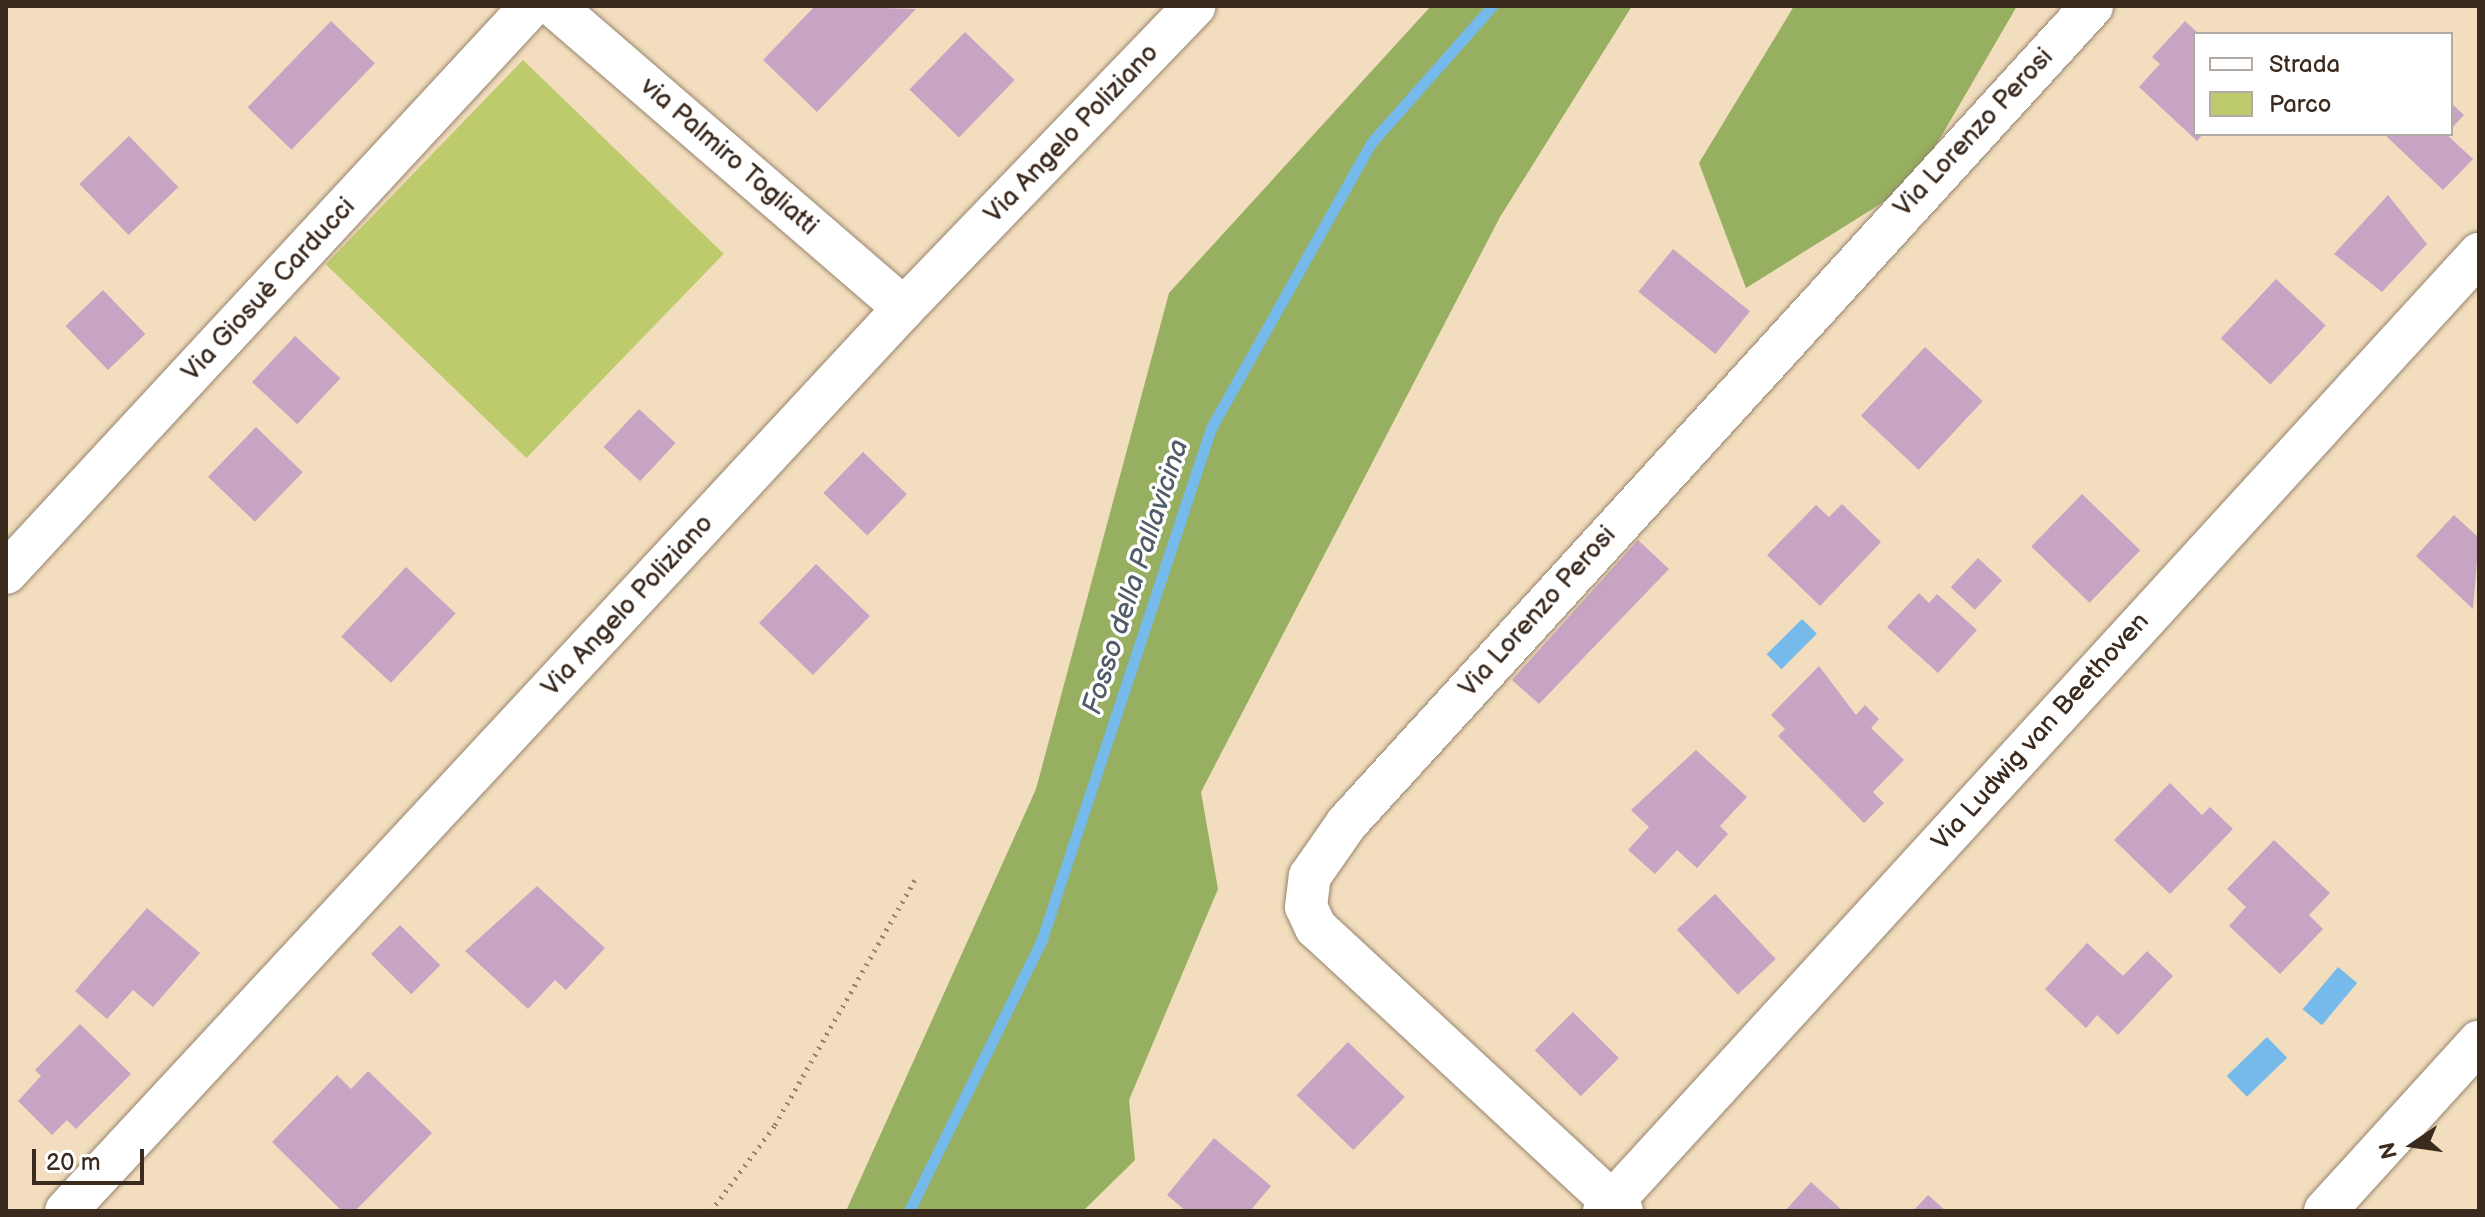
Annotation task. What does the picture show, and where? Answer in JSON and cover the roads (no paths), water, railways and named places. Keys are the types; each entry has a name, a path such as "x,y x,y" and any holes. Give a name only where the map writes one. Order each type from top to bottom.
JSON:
{"street":[{"name":"Via Giosuè Carducci","path":"6,573 531,6"},
{"name":"via Palmiro Togliatti","path":"554,6 904,308"},
{"name":"Via Angelo Poliziano","path":"66,1211 904,308 1195,6"},
{"name":"Via Lorenzo Perosi","path":"1613,1208 1316,928 1306,907 1310,876 1347,823 2092,6"},
{"name":"Via Ludwig van Beethoven","path":"1613,1208 2479,254"},
{"path":"2325,1211 2479,1042"}],"water":[{"path":"1802,619 1817,634 1781,669 1767,654"},
{"path":"2338,967 2357,983 2322,1025 2303,1009"},
{"path":"2267,1037 2287,1058 2247,1097 2227,1076"}],"waterway":[{"name":"Fosso della Pallavicina","path":"909,1211 1041,942 1211,428 1371,143 1492,6"}]}
